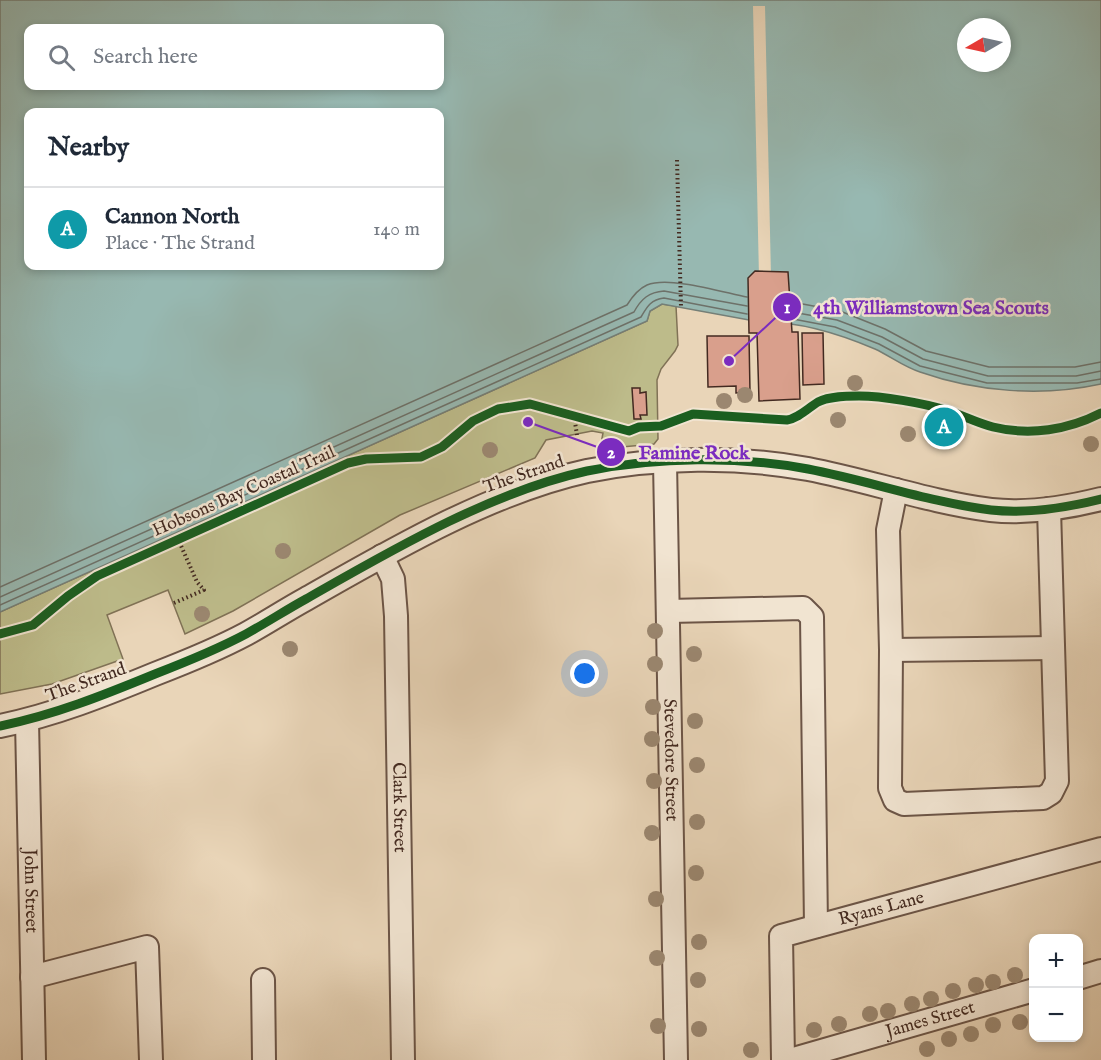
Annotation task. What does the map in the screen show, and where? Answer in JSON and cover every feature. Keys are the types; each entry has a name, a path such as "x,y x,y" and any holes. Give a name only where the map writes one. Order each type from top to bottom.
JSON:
{"street":[{"name":"The Strand","path":"0,726 27,721 80,704 213,651 382,556 478,509 537,486 589,471 665,462 729,461 808,469 955,504 993,510 1032,511 1070,507 1101,499"},
{"name":"Stevedore Street","path":"665,462 676,1060"},
{"path":"896,490 888,530 891,650 890,788 895,800 899,803 1043,798 1051,793 1057,781 1049,509"},
{"name":"Clark Street","path":"382,556 393,579 396,616 403,1060"},
{"path":"669,611 803,608 813,617 816,926"},
{"path":"891,650 1053,648"},
{"name":"John Street","path":"27,721 34,1060"},
{"name":"Ryans Lane","path":"783,1060 781,936 1101,849"},
{"path":"32,977 147,947 151,1060"},
{"path":"1083,976 1101,971"},
{"path":"263,980 264,1060"},
{"name":"James Street","path":"790,1060 1029,991"}],"path":[{"path":"677,160 681,307"},
{"path":"563,413 579,417 577,435"},
{"path":"174,603 204,590 197,582 178,539"}],"shaded area":[{"path":"662,304 676,306 678,345 661,369 657,380 658,439 654,444 600,449 603,433 592,431 546,440 535,458 400,515 233,611 185,634 168,590 107,615 123,659 52,684 0,694 0,612 647,321 650,311"}],"water":[{"path":"0,0 1101,0 1101,384 1033,391 987,388 942,379 914,370 875,349 819,330 662,304 650,311 647,321 0,612"}],"pier":[{"path":"753,6 765,6 772,322 760,322"}],"building":[{"path":"755,271 788,272 792,332 798,332 800,399 759,401 757,333 749,333 748,278"},
{"path":"802,333 823,333 824,384 803,385"},
{"path":"707,336 749,336 750,392 736,393 736,386 708,387"},
{"path":"632,388 640,388 640,393 646,392 647,415 640,415 641,419 634,419"}],"cycle path":[{"name":"Hobsons Bay Coastal Trail","path":"0,634 33,625 97,576 348,463 366,459 421,457 442,447 473,421 498,409 530,404 629,431 639,427 661,426 693,414 787,420 823,400 849,396 869,396 914,402 946,410 993,427 1021,431 1062,427 1101,413"},
{"path":"0,726 79,704 201,655 246,634 373,561 443,524 515,493 587,471 642,463 726,460 808,469 945,502 991,510 1046,509 1101,499"}],"place":[{"name":"4th Williamstown Sea Scouts","path":"729,361"},
{"name":"Famine Rock","path":"528,422"},
{"name":"Cannon North","path":"944,427"}]}
